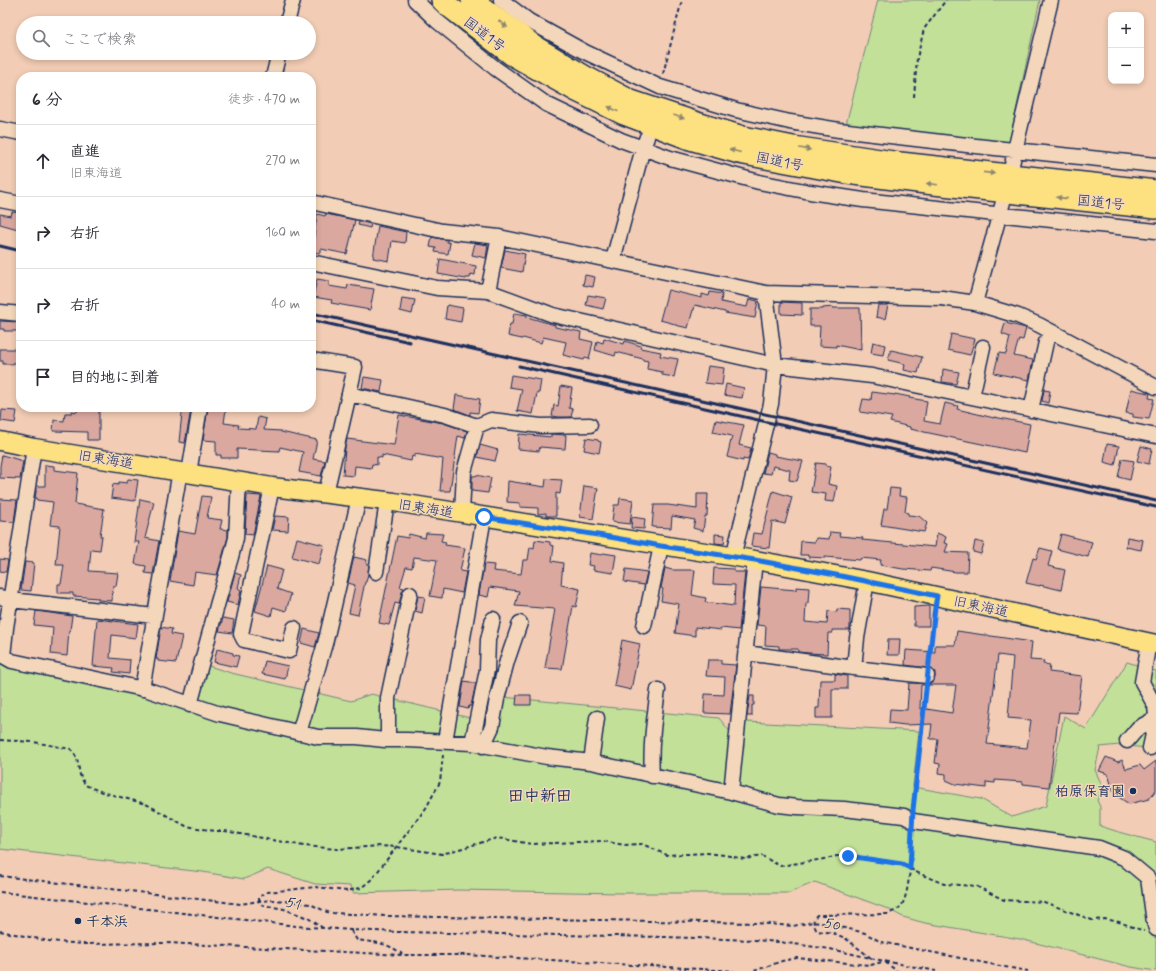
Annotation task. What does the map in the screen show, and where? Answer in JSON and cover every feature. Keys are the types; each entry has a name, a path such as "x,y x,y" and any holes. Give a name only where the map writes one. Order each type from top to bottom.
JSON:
{"highway":[{"name":"国道1号","path":"442,0 517,57 577,91 624,114 690,139 739,153 847,174 1156,208"},
{"name":"国道1号","path":"472,0 537,48 584,76 631,101 697,124 743,137 801,148 900,163 1156,191"}],"main road":[{"name":"旧東海道","path":"0,441 34,448 272,487 326,493 462,513 755,560 867,581 1153,643"}],"street":[{"path":"289,16 293,0"},
{"path":"415,0 437,21 494,68 546,104 621,140 645,142 670,158 752,180 810,192 863,200 1001,208 1156,231"},
{"path":"501,0 529,21 659,92 790,122 839,130 1156,165"},
{"path":"1012,165 1052,0"},
{"path":"274,72 277,60"},
{"path":"0,129 16,132"},
{"path":"613,260 645,142"},
{"path":"0,200 16,203"},
{"path":"316,203 442,231 499,237 766,292 942,298 975,302 1018,316 1155,382"},
{"path":"975,302 1001,208"},
{"path":"488,291 499,237"},
{"path":"316,263 438,288 488,291 553,315 774,365 872,376 1156,436"},
{"path":"733,557 771,404 774,365 766,292"},
{"path":"0,312 16,314"},
{"path":"1031,410 1046,342 1052,332"},
{"path":"972,397 983,347"},
{"path":"316,361 355,367 326,493"},
{"path":"350,394 445,415 476,426 491,420 540,426 590,426"},
{"path":"142,689 154,616 184,472 199,412"},
{"path":"462,513 464,472 476,426"},
{"path":"34,448 5,598 5,658 148,690 220,714 318,737 357,737 477,744 547,757 591,762 731,792 779,805 859,810 904,816 913,821 1099,848 1124,858 1148,878 1154,922 1152,931"},
{"path":"190,705 232,557 236,538 239,481"},
{"path":"272,487 241,634 244,640 289,651 294,628"},
{"path":"299,733 326,640 359,498"},
{"path":"376,572 387,502"},
{"path":"445,742 453,688 484,517"},
{"path":"644,626 661,546"},
{"path":"731,792 755,560"},
{"path":"854,668 857,638 867,581"},
{"path":"388,740 388,698 410,594"},
{"path":"5,598 154,616"},
{"path":"477,744 487,670 488,640 493,619"},
{"path":"477,744 492,727 501,684 520,623"},
{"path":"1153,643 1142,682 1155,706 1156,715"},
{"path":"746,653 854,668 928,676"},
{"path":"652,776 650,758 658,690"},
{"path":"591,762 597,718"},
{"path":"1127,741 1138,728 1156,719"},
{"path":"1150,748 1156,719"}],"path":[{"path":"659,92 682,0"},
{"path":"914,97 917,58 924,29 946,0"},
{"path":"910,868 913,810 937,596"},
{"path":"0,740 33,742 71,749 77,758 80,775 86,785 102,792 146,804 186,826 215,831 225,831 297,844 337,849 381,846 442,854 497,838 532,844 602,841 624,845 642,844 667,855 707,853 745,859 762,856 780,866 837,856 848,856 902,864 918,873 944,884 976,886 1004,900 1044,902 1092,920 1105,919 1152,931"},
{"name":"51","path":"445,742 440,782 426,808 372,879 361,888 346,891 316,887 268,892 259,898 262,905 284,909 308,918 325,928 398,932 755,940 786,942 872,958"},
{"name":"50","path":"897,971 884,961 872,958 845,938 833,933 817,931 814,928 813,922 817,915 888,914 896,910 901,906 904,900 910,868"},
{"path":"0,876 241,904 276,900 310,904 327,912 333,913 387,916 757,923 793,926 813,922 829,924 865,933 881,942 1005,968 1028,971"},
{"path":"0,892 325,928"},
{"path":"350,930 357,940 380,943 394,948 403,955"},
{"path":"0,932 49,941 83,944 166,943 403,955 467,955 734,971"},
{"path":"754,971 782,961 797,958 871,965 884,961 936,971"}],"green space":[{"path":"878,0 1040,0 1009,143 845,128"},
{"path":"0,660 186,695 196,662 231,673 351,701 371,694 470,718 481,695 719,718 735,738 746,722 919,731 913,787 981,799 1012,817 1046,806 1064,716 1086,729 1127,662 1156,671 1156,749 1119,745 1100,747 1095,770 1103,788 1097,800 1100,807 1100,826 1156,842 1156,971 1131,967 1020,939 925,923 903,917 888,909 815,882 789,893 623,893 459,890 353,893 351,886 315,884 268,869 244,879 203,872 0,849"}],"building":[{"path":"12,212 16,212 16,228 0,224 0,214 11,216"},
{"path":"317,214 325,216 326,214 355,220 347,254 321,249 321,253 316,252"},
{"path":"359,221 371,224 370,228 358,225"},
{"path":"378,226 406,232 405,243 392,241 389,261 373,258"},
{"path":"432,237 447,240 447,242 450,243 448,254 435,252 436,248 430,247"},
{"path":"475,243 488,245 486,258 472,255"},
{"path":"505,250 525,254 522,272 501,268"},
{"path":"440,259 476,266 475,275 471,274 470,278 466,279 438,274"},
{"path":"585,275 595,277 593,287 583,285"},
{"path":"317,279 329,281 329,286 347,289 348,285 374,289 370,310 331,303 332,300 316,297"},
{"path":"668,290 702,298 702,294 709,296 710,292 722,294 721,302 747,307 749,299 758,301 755,318 725,313 695,305 688,328 675,325 660,320"},
{"path":"588,295 606,298 603,309 586,305"},
{"path":"402,298 415,300 412,314 400,311"},
{"path":"781,302 802,303 802,315 781,314"},
{"path":"447,305 463,308 461,322 445,319"},
{"path":"878,305 888,305 885,319 876,317"},
{"path":"833,307 860,308 861,350 836,345 836,347 819,346 820,326 810,326 810,309"},
{"path":"514,313 527,315 527,317 555,325 555,327 581,332 580,339 593,342 589,359 585,358 584,360 563,355 566,342 543,337 541,343 508,336"},
{"path":"0,321 16,322 16,331 4,331 4,329 0,329"},
{"path":"1005,323 1026,328 1023,340 1019,339 1014,356 1033,360 1029,380 994,373 999,353 1006,354 1010,337 1002,334"},
{"path":"951,334 975,339 970,355 948,350"},
{"path":"604,338 624,344 625,341 641,346 640,348 661,352 660,356 678,359 674,377 662,375 662,372 647,369 648,361 643,359 616,352 615,356 595,350 597,341 603,343"},
{"path":"873,342 885,345 883,355 871,353"},
{"path":"0,349 16,349 16,363 3,364 3,361 0,361"},
{"path":"891,350 922,357 918,373 904,370 905,364 888,360"},
{"path":"708,366 724,368 722,385 705,383"},
{"path":"943,369 959,372 956,384 942,382"},
{"path":"511,375 541,380 533,414 517,411 522,389 509,387"},
{"path":"364,377 383,380 381,392 362,388"},
{"path":"726,384 744,388 742,398 724,395"},
{"path":"561,386 572,388 569,408 573,409 571,417 552,416 554,405 558,406"},
{"path":"1131,389 1150,393 1149,398 1154,399 1149,419 1133,417 1133,414 1126,413"},
{"path":"1044,390 1050,391 1048,403 1042,401"},
{"path":"872,392 895,394 927,401 924,421 940,424 945,403 958,406 957,409 994,418 1030,424 1025,453 910,429 910,427 890,422 892,417 860,412 863,399 871,400"},
{"path":"456,395 480,399 478,413 470,412 470,415 454,409"},
{"path":"2,410 17,412 15,423 1,421"},
{"path":"99,412 99,440 87,440 87,432 53,431 54,420 64,421 65,413"},
{"path":"191,412 185,443 179,442 183,413"},
{"path":"207,412 226,412 224,423 239,425 238,428 256,429 258,417 266,419 264,430 281,431 317,440 313,459 325,461 321,476 299,472 303,452 280,447 279,451 237,449 237,458 221,458 221,455 216,455 216,441 203,440"},
{"path":"399,415 443,423 467,431 465,438 458,436 450,491 440,491 443,459 415,454 415,457 412,456 411,461 382,455 382,458 377,457 377,465 372,464 371,468 355,466 354,476 343,475 347,439 394,445"},
{"path":"716,420 744,425 739,445 751,448 748,460 743,459 743,461 727,457 732,436 713,432"},
{"path":"519,434 551,437 551,434 566,435 565,449 540,447 539,451 518,449"},
{"path":"586,438 601,442 599,453 584,450"},
{"path":"1107,444 1119,446 1115,465 1104,462"},
{"path":"480,445 498,450 495,461 477,457"},
{"path":"1141,446 1152,449 1149,464 1137,461"},
{"path":"768,452 775,454 775,456 803,461 797,481 789,480 790,470 773,466 771,474 763,473"},
{"path":"2,455 23,461 20,479 0,478"},
{"path":"1122,459 1134,461 1130,480 1118,477"},
{"path":"816,463 826,464 826,466 831,467 828,484 837,486 834,502 825,501 826,494 811,492"},
{"path":"45,465 54,466 54,470 78,473 75,504 104,509 100,536 102,536 100,550 91,549 89,571 118,573 116,586 113,586 112,601 73,596 73,593 58,593 58,584 61,584 64,565 56,565 60,526 50,525 53,502 37,500 35,498 37,486 45,486"},
{"path":"476,475 491,478 488,493 472,491 472,476"},
{"path":"128,479 138,480 135,501 111,498 113,484 118,485 119,482 127,483"},
{"path":"546,479 562,480 560,494 556,493 556,516 546,516 546,513 538,514 538,508 520,507 520,503 507,502 508,481 545,487"},
{"path":"584,486 598,488 593,519 580,517"},
{"path":"890,488 900,489 899,496 907,497 905,512 908,513 908,515 919,516 927,523 924,532 881,525 884,509 887,509"},
{"path":"773,491 792,497 785,524 772,521 769,548 751,546 753,533 762,534"},
{"path":"697,494 708,494 707,516 705,516 703,531 693,528 695,520 672,516 671,528 652,527 654,505 668,505 697,509"},
{"path":"247,495 261,496 253,535 245,534"},
{"path":"202,496 211,497 207,518 222,520 220,529 228,530 228,537 217,575 195,572 193,585 170,581 178,531 195,534"},
{"path":"620,498 633,500 630,524 612,522 614,505 619,505"},
{"path":"0,499 17,500 14,522 0,521"},
{"path":"140,499 154,502 145,538 159,541 153,574 145,573 146,566 135,564 139,542 134,542"},
{"path":"275,516 289,517 288,531 272,530"},
{"path":"632,517 645,519 644,529 631,528"},
{"path":"830,532 840,533 839,536 863,538 862,540 935,547 937,533 946,537 944,543 948,544 945,552 968,553 967,572 956,572 931,568 930,571 903,569 880,565 881,560 808,557 808,555 800,555 801,541 815,542 816,538 829,539"},
{"path":"426,533 443,534 441,541 446,542 445,545 465,548 460,571 466,572 462,593 443,589 442,598 430,596 437,560 414,557 412,568 406,567 400,587 404,588 399,604 395,603 389,625 379,623 397,536 408,538 409,534 425,538"},
{"path":"715,534 725,535 724,544 715,543"},
{"path":"1061,534 1092,542 1088,557 1057,549"},
{"path":"1127,537 1143,540 1141,550 1126,547"},
{"path":"297,538 324,545 319,564 292,557"},
{"path":"535,540 550,542 550,545 554,546 552,561 563,563 561,585 580,589 576,607 573,606 562,669 545,668 555,609 515,606 519,591 490,587 488,597 479,595 484,564 494,565 493,571 521,574 523,560 528,560 530,547 534,548"},
{"path":"975,541 984,543 981,554 973,552"},
{"path":"1040,548 1052,551 1048,566 1065,570 1061,590 1026,583 1033,558 1036,559"},
{"path":"590,553 616,555 613,573 593,570 594,566 588,565"},
{"path":"354,557 367,560 366,564 369,564 358,615 349,613 355,585 348,583"},
{"path":"0,559 8,560 6,572 0,571"},
{"path":"25,562 34,563 31,591 21,590"},
{"path":"267,566 282,570 277,589 291,594 286,611 273,607 271,616 255,611"},
{"path":"665,568 672,570 695,570 692,595 706,598 705,602 734,606 735,585 713,584 714,568 734,569 734,572 745,572 739,630 721,628 721,630 695,627 695,636 675,633 679,604 661,601 663,589 661,588"},
{"path":"626,569 647,572 644,585 624,582"},
{"path":"235,573 241,575 238,588 241,590 238,605 227,602"},
{"path":"761,587 796,590 796,587 809,588 808,603 806,603 805,622 827,624 828,611 837,612 837,609 850,610 850,630 832,630 832,633 828,633 827,654 798,652 798,649 779,649 779,646 765,645 766,626 757,625"},
{"path":"418,596 425,597 422,613 415,611"},
{"path":"929,606 929,626 914,626 914,607"},
{"path":"36,611 72,616 69,630 67,656 51,654 53,627 34,625"},
{"path":"223,618 234,620 232,633 219,631"},
{"path":"97,619 138,624 136,638 112,635 110,658 130,660 129,674 113,672 114,668 93,666"},
{"path":"161,627 172,629 171,634 182,636 176,663 158,661 158,659 156,659"},
{"path":"304,629 319,633 315,647 301,643"},
{"path":"957,631 1032,642 1030,660 1044,661 1043,664 1050,665 1049,672 1082,676 1077,713 1059,712 1049,787 1023,784 1023,782 995,780 995,783 986,782 986,788 955,784 946,780 946,774 939,773 940,764 935,763 938,739 930,739 932,724 905,725 889,723 890,709 907,710 909,683 930,684 934,681 935,677 935,672 932,669 905,665 906,650 935,652 935,645 955,645","holes":["998,655 1013,657 1008,718 1031,720 1027,748 987,744","921,685 956,685 952,713 920,708"]},
{"path":"888,639 900,639 899,655 887,655"},
{"path":"622,640 640,644 631,690 614,686"},
{"path":"217,649 239,656 236,667 214,662"},
{"path":"708,660 721,660 721,664 736,665 730,714 704,713 705,694 724,695 725,677 706,676"},
{"path":"265,661 288,666 285,679 262,674"},
{"path":"835,674 847,676 847,689 832,689 832,718 816,718 816,708 819,708 820,680 835,680"},
{"path":"464,681 476,683 471,706 469,706 468,709 460,707"},
{"path":"517,695 531,695 531,705 516,705"},
{"path":"750,696 754,696 754,705 752,705 752,716 747,716"},
{"path":"1106,757 1118,762 1122,760 1126,769 1140,765 1144,770 1156,761 1156,790 1149,799 1129,804 1114,794 1108,774 1099,771"}],"railway":[{"path":"0,246 16,250"},
{"path":"316,314 1156,501"},
{"path":"316,321 410,342"},
{"path":"519,366 1156,507"}],"place":[{"name":"柏原保育園","path":"1133,791"},
{"name":"千本浜","path":"78,921"}],"district":[{"name":"田中新田","path":"540,795"}],"route":[{"path":"484,517 755,560 937,596 913,810 910,868 902,864 848,856"}]}
